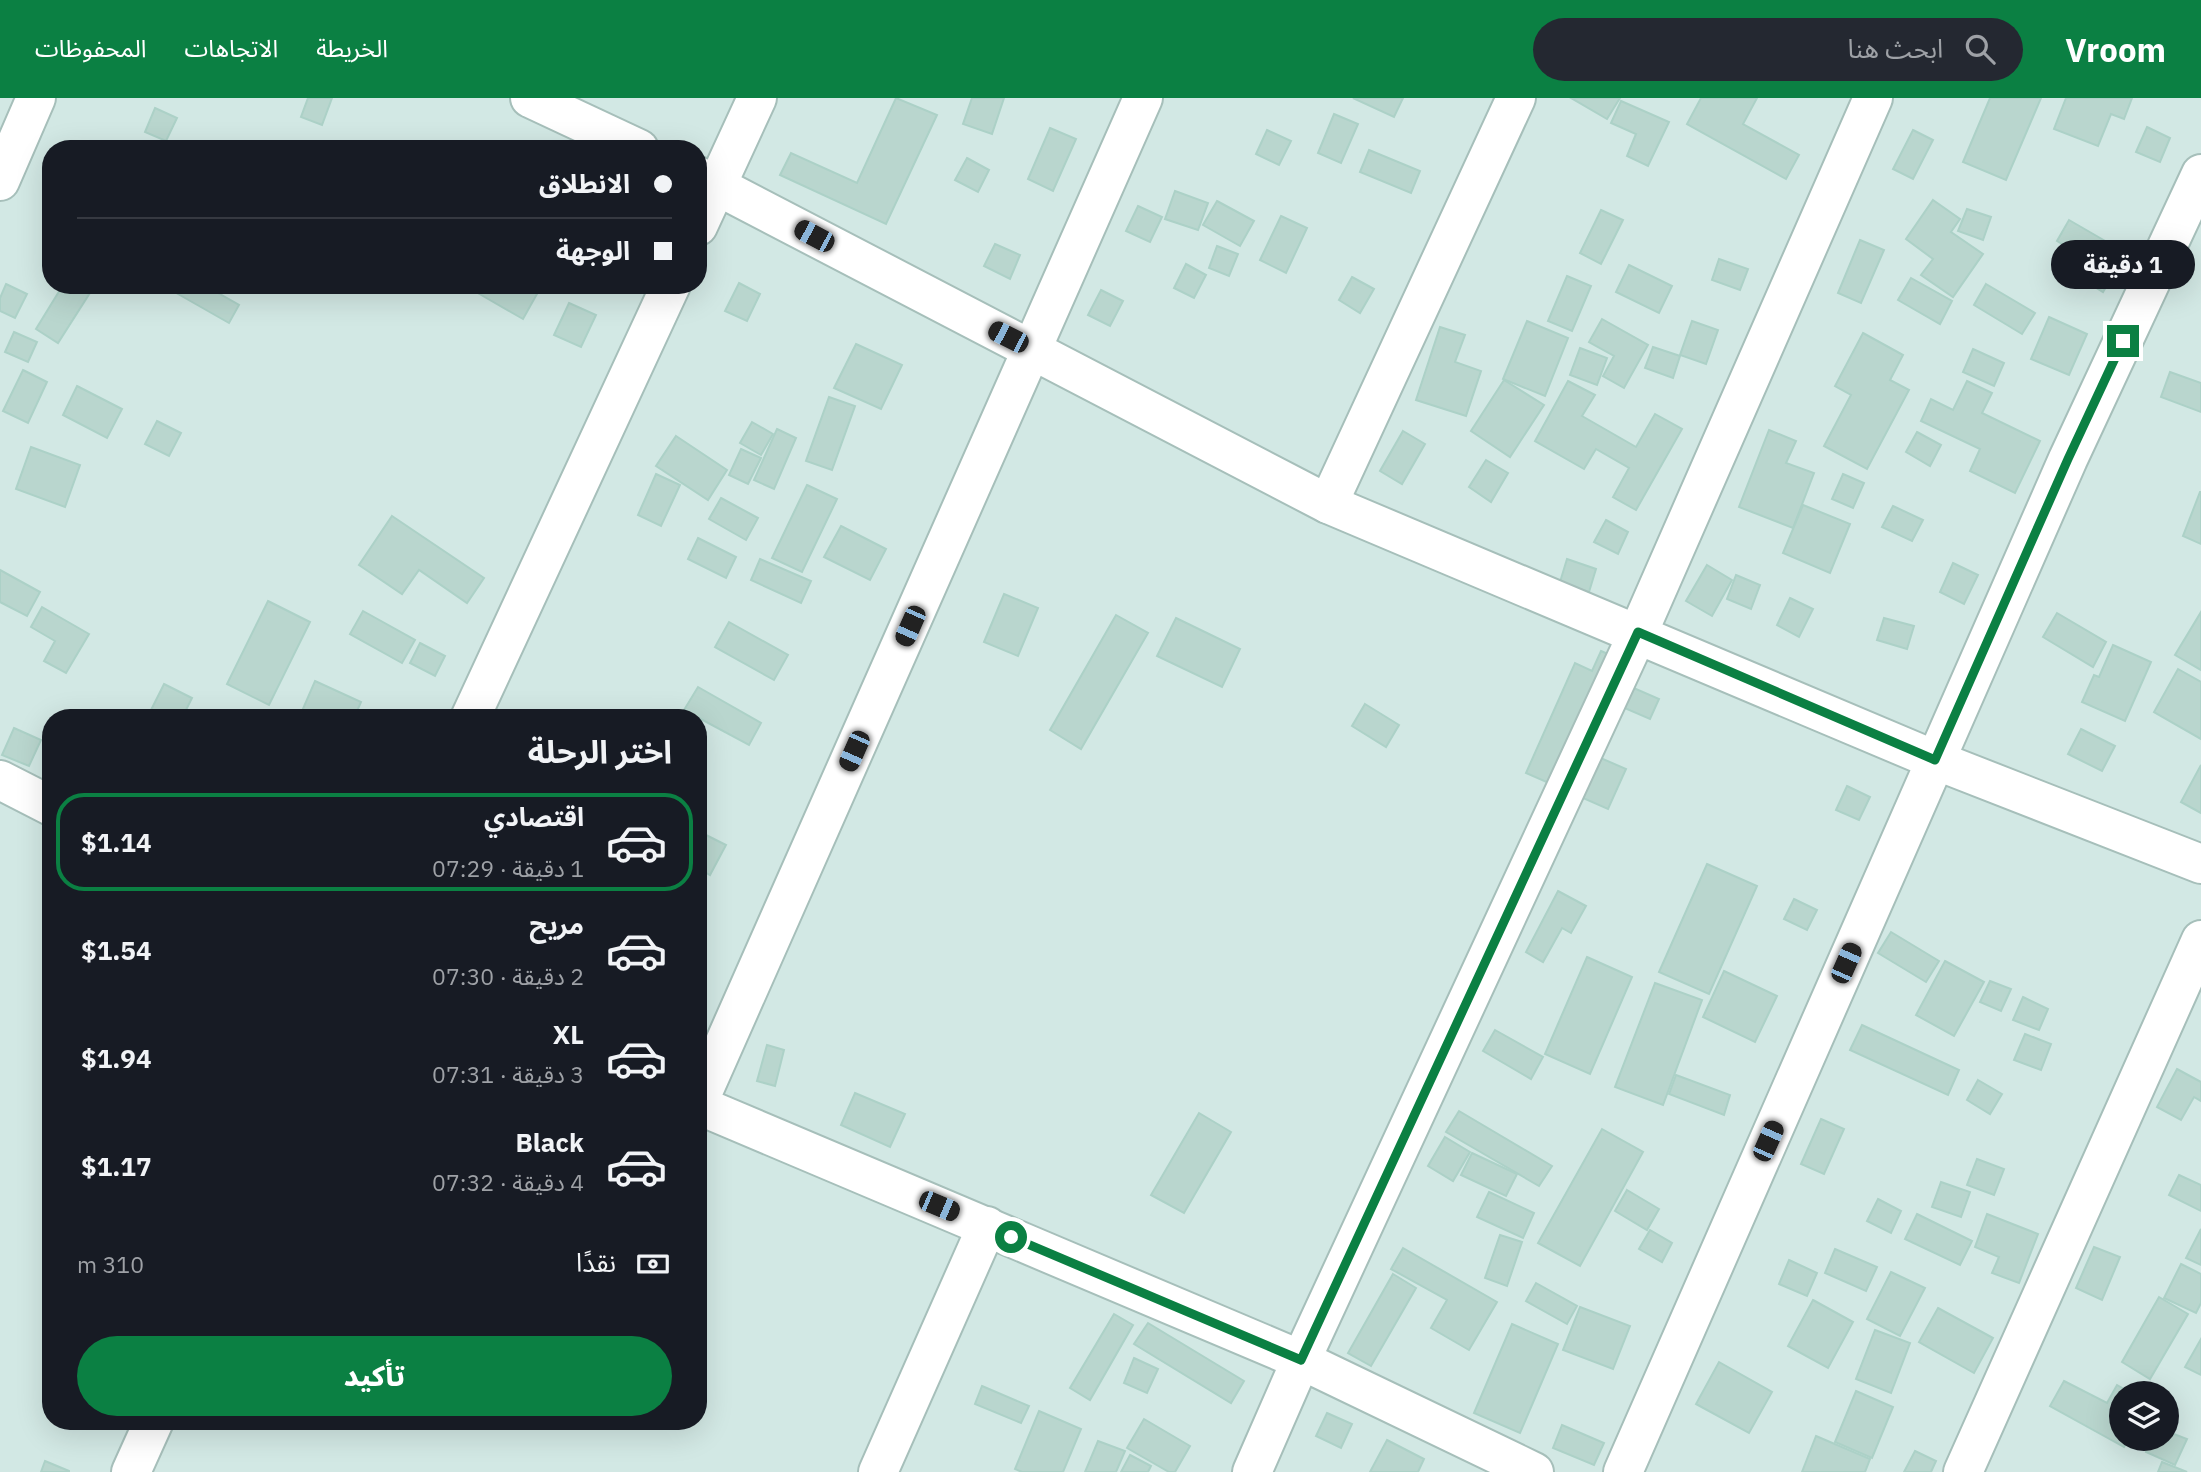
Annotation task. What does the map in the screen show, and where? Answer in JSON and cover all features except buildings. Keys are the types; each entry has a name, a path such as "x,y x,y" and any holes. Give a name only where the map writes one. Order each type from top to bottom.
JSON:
{"street":[{"path":"0,181 36,98"},
{"path":"530,98 620,140"},
{"path":"757,98 708,181 1328,504 1638,632 1935,760 2201,864"},
{"path":"707,1084 1143,98"},
{"path":"1328,504 1516,98"},
{"path":"1252,1472 1301,1360 1638,632 1873,98"},
{"path":"1623,1472 2068,459 2201,174"},
{"path":"474,709 667,294"},
{"path":"0,780 42,801"},
{"path":"1963,1472 2201,940"},
{"path":"707,1108 1301,1360 1534,1472"},
{"path":"878,1472 987,1226"},
{"path":"131,1472 150,1430"}],"shaded area":[{"path":"0,98 2201,98 2201,1472 0,1472"}],"route":[{"path":"1011,1237 1301,1360 1638,632 1935,760 2123,341"}]}
